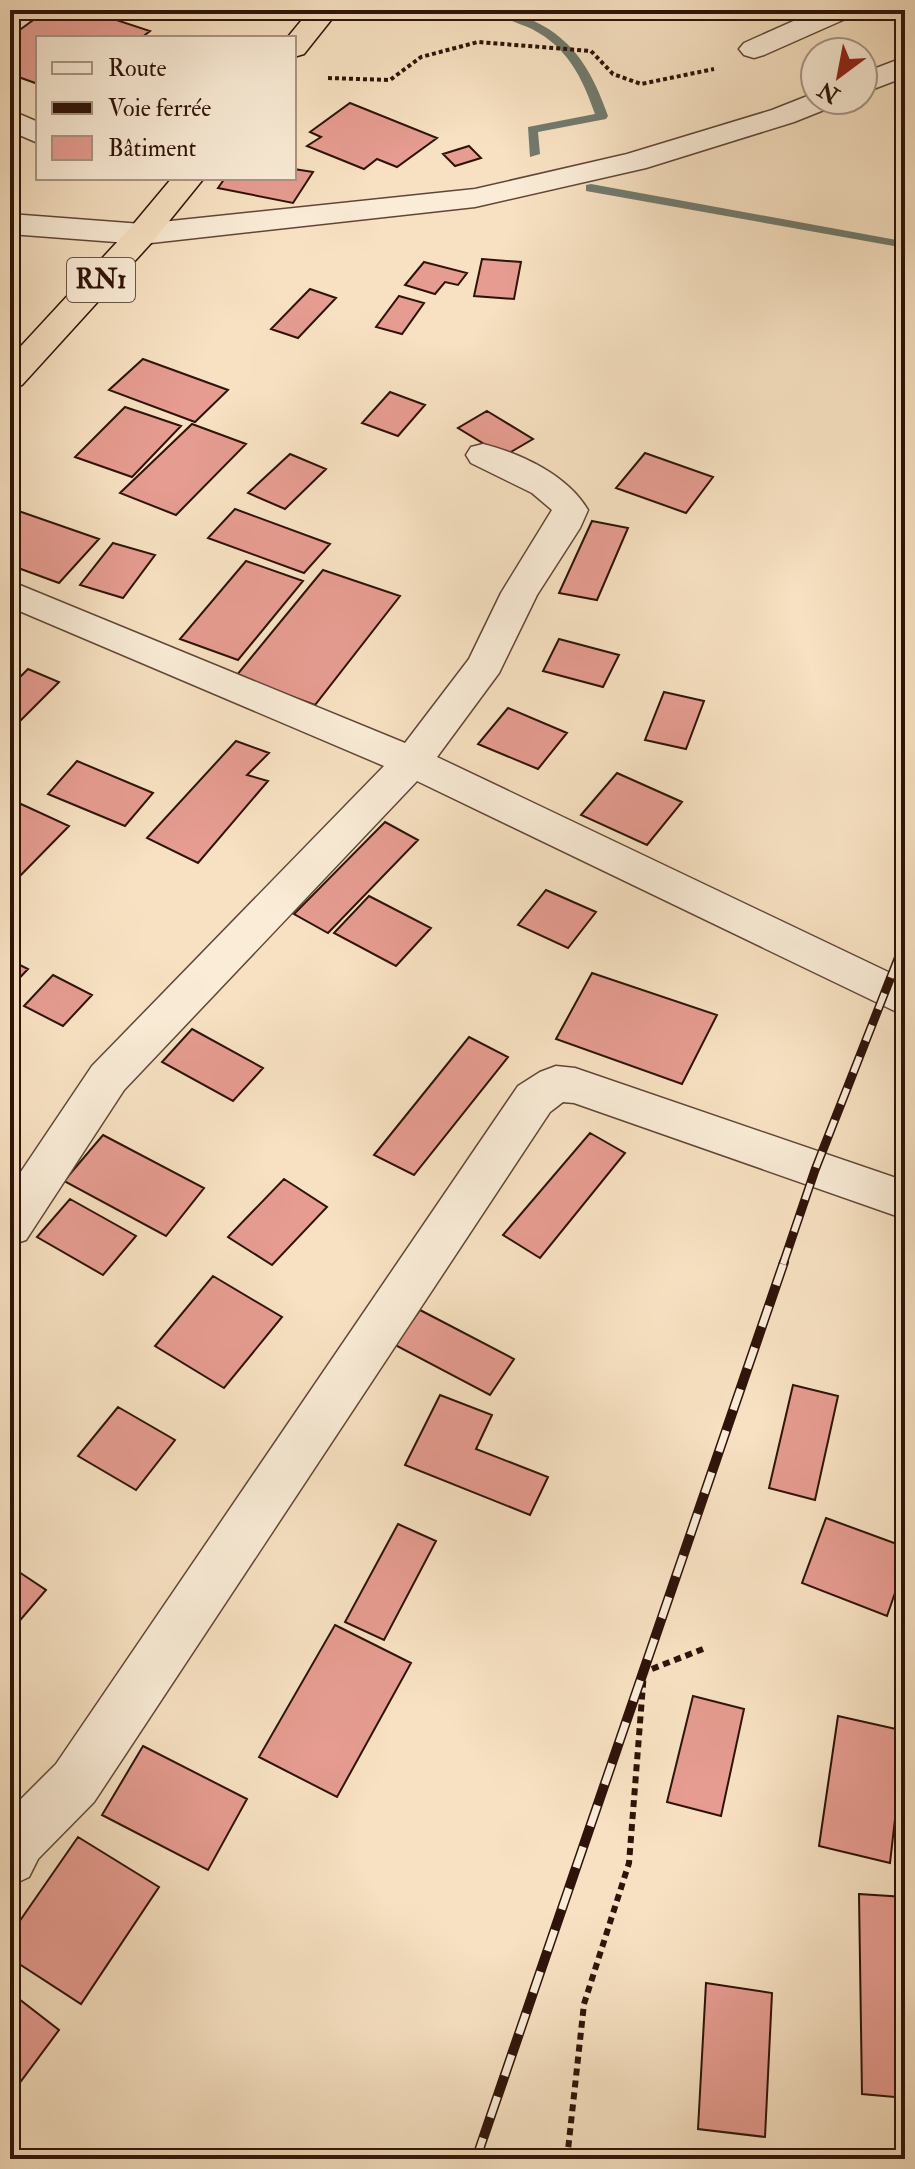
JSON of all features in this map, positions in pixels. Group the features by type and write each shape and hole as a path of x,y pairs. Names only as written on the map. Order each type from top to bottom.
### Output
{"highway":[{"path":"296,46 325,10"},
{"name":"RN1","path":"10,378 142,234 186,180"}],"street":[{"path":"754,49 842,10"},
{"path":"879,77 905,66"},
{"path":"10,224 142,234 475,198 635,161 799,110"},
{"path":"10,119 36,133"},
{"path":"10,1226 108,1078 412,762 486,664 519,593 562,528 570,510 567,500 549,487 483,455"},
{"path":"10,593 412,762 905,999"},
{"path":"13,1845 75,1783 534,1099 556,1084 575,1086 905,1200"}],"path":[{"path":"328,78 390,80 421,57 478,42 591,51 613,74 641,84 714,70 754,49"},
{"path":"567,2159 584,2004 629,1863 644,1672 703,1649"}],"building":[{"path":"47,10 86,10 150,31 144,36 36,36 36,83 10,74 10,37"},
{"path":"350,103 437,138 397,167 377,159 364,169 307,146 321,137 310,132"},
{"path":"469,146 481,158 455,166 443,154"},
{"path":"296,169 313,172 293,203 218,188 224,180 296,180"},
{"path":"482,259 521,262 514,299 474,296"},
{"path":"424,262 467,273 458,285 445,282 435,294 405,285"},
{"path":"310,289 336,298 298,338 271,329"},
{"path":"399,296 424,303 402,334 376,327"},
{"path":"143,359 228,390 195,422 109,390"},
{"path":"390,392 425,405 398,436 362,423"},
{"path":"125,407 181,426 132,477 75,457"},
{"path":"487,411 533,439 504,456 458,428"},
{"path":"192,424 246,444 176,515 120,493"},
{"path":"645,453 713,477 686,513 616,488"},
{"path":"290,454 326,469 285,509 248,493"},
{"path":"10,508 99,539 59,583 10,565"},
{"path":"235,509 330,544 304,573 208,538"},
{"path":"592,521 628,528 597,600 559,593"},
{"path":"113,543 155,555 123,598 80,585"},
{"path":"246,561 303,581 238,660 180,639"},
{"path":"323,570 400,596 315,705 236,676"},
{"path":"559,639 619,655 603,687 543,671"},
{"path":"28,669 59,682 10,731 10,687"},
{"path":"664,692 704,701 686,749 645,740"},
{"path":"508,708 567,733 538,769 478,744"},
{"path":"236,741 269,753 247,775 268,781 198,863 147,838"},
{"path":"77,761 153,793 125,826 48,794"},
{"path":"617,773 682,802 647,845 581,815"},
{"path":"21,804 69,826 18,878 10,874 10,815"},
{"path":"385,822 418,840 328,933 294,914"},
{"path":"546,890 596,912 568,948 518,925"},
{"path":"369,896 431,928 396,966 334,933"},
{"path":"10,960 28,969 10,988"},
{"path":"592,973 717,1015 682,1084 556,1039"},
{"path":"53,975 92,995 63,1026 24,1006"},
{"path":"192,1029 263,1068 233,1101 162,1062"},
{"path":"469,1037 508,1057 414,1175 374,1155"},
{"path":"590,1133 625,1153 540,1258 503,1235"},
{"path":"103,1135 204,1188 166,1236 64,1181"},
{"path":"284,1179 327,1207 272,1265 228,1237"},
{"path":"70,1199 136,1236 103,1275 37,1237"},
{"path":"213,1276 282,1317 224,1388 155,1346"},
{"path":"420,1310 514,1359 490,1395 395,1345"},
{"path":"793,1385 838,1396 815,1500 769,1488"},
{"path":"440,1395 492,1415 476,1449 548,1477 530,1515 405,1465"},
{"path":"118,1407 175,1440 136,1490 78,1456"},
{"path":"826,1518 905,1547 905,1564 887,1616 802,1583"},
{"path":"398,1524 436,1541 384,1640 345,1622"},
{"path":"10,1566 46,1590 10,1632"},
{"path":"335,1625 411,1663 337,1797 259,1757"},
{"path":"693,1696 744,1709 721,1816 667,1802"},
{"path":"838,1716 905,1731 890,1863 819,1846"},
{"path":"143,1746 247,1799 208,1870 102,1815"},
{"path":"78,1837 159,1887 81,2004 10,1958 10,1935"},
{"path":"859,1894 905,1897 905,2098 862,2094"},
{"path":"706,1983 772,1993 765,2137 698,2129"},
{"path":"10,1992 59,2030 10,2096"}],"waterway":[{"path":"498,10 539,28 566,46 585,73 602,116 532,130 534,154"},
{"path":"591,188 902,245"}],"railway":[{"path":"783,1264 815,1170 905,941"},
{"path":"476,2159 784,1262"}]}
